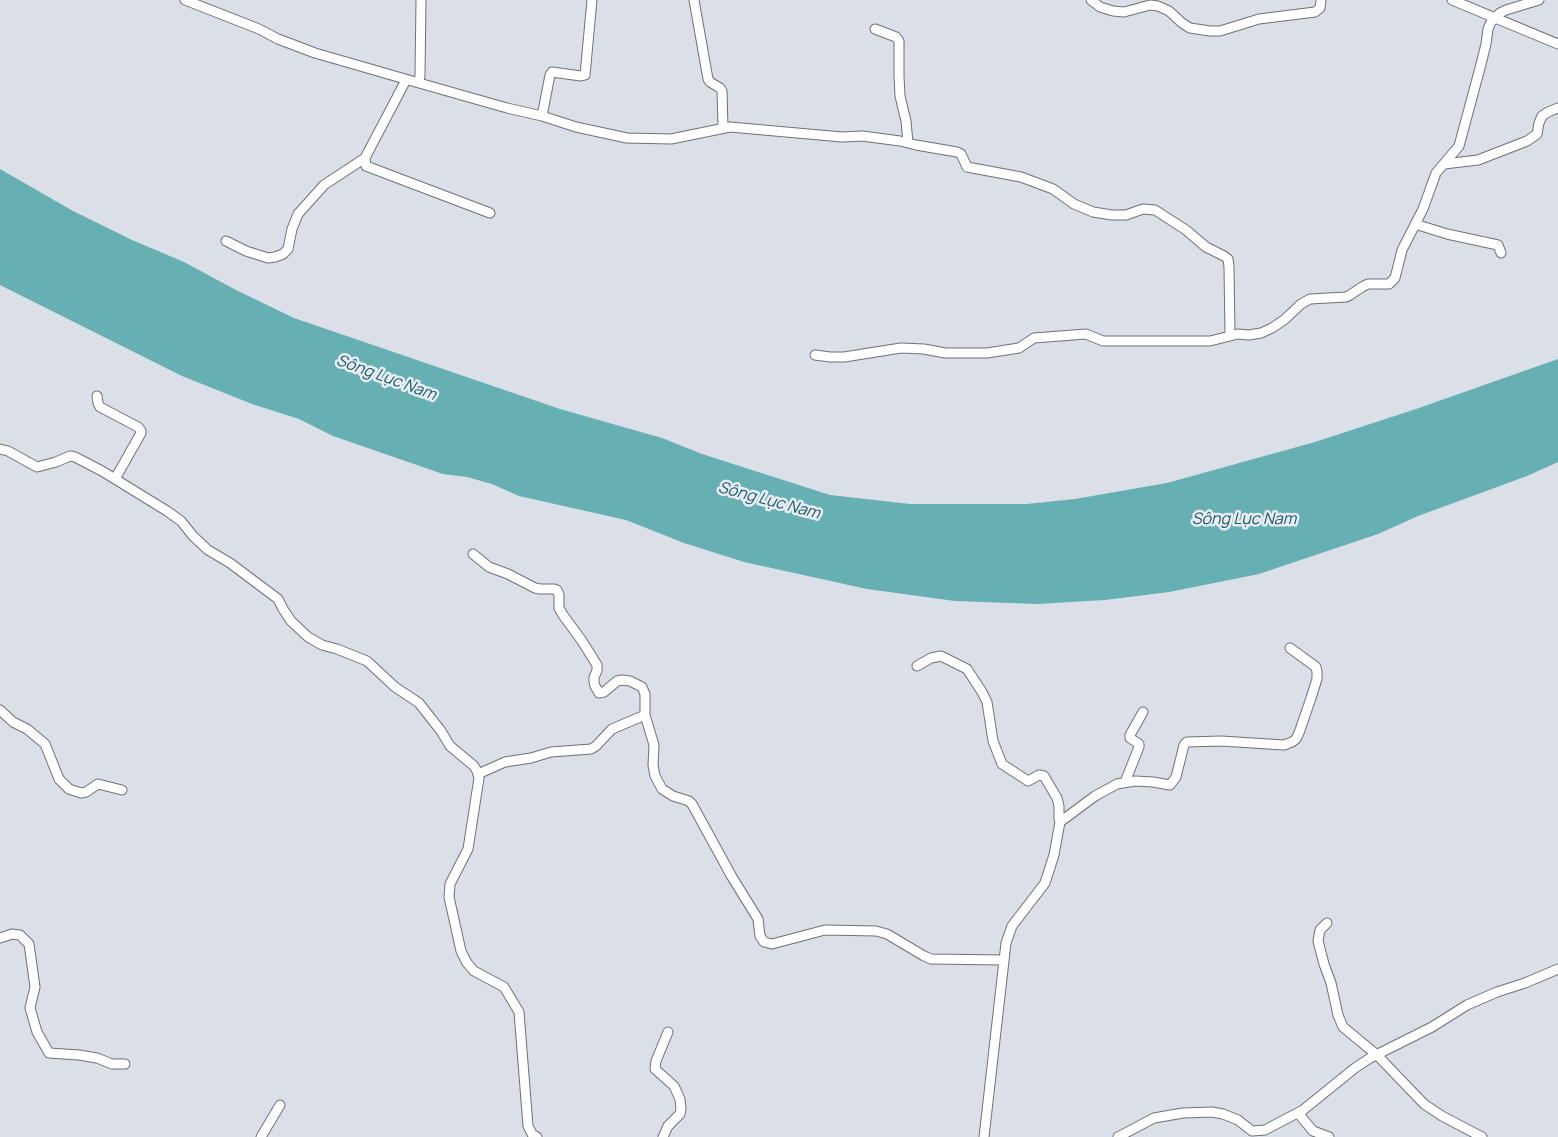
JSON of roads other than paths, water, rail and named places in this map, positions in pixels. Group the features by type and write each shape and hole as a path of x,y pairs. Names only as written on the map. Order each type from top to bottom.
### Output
{"street":[{"path":"185,0 315,53 418,84 593,131 627,138 649,139 671,139 723,128 744,127 842,137 862,136 957,152 961,154 967,167 1021,176 1053,189 1074,204 1093,212 1112,216 1126,215 1143,209 1154,210 1167,217 1206,247 1228,258 1230,336"},
{"path":"418,84 420,75 421,0"},
{"path":"542,116 552,72 585,75 592,0"},
{"path":"694,0 708,78 710,82 722,91 723,128"},
{"path":"1091,0 1100,7 1124,12 1150,5 1158,6 1169,11 1190,28 1220,31 1259,19 1315,12 1320,8 1321,0"},
{"path":"1452,0 1558,44"},
{"path":"815,355 844,357 909,348 945,353 987,353 1019,348 1034,338 1086,334 1103,341 1210,341 1238,334 1250,335 1261,333 1284,320 1310,298 1346,297 1368,284 1389,284 1395,278 1402,250 1423,209 1436,173 1459,146 1486,44 1488,29 1494,18 1506,10 1539,0"},
{"path":"875,29 899,41 900,96 908,143"},
{"path":"226,241 262,257 275,257 282,254 290,246 292,229 298,214 310,200 324,185 365,158 406,80"},
{"path":"1444,164 1478,160 1527,141 1537,134 1542,116 1558,108"},
{"path":"365,158 366,166 490,213"},
{"path":"1415,224 1447,234 1498,245 1501,253"},
{"path":"97,396 100,407 141,430 115,479"},
{"path":"0,449 8,451 38,467 67,457 76,457 182,521 192,536 208,550 265,588 278,600 291,621 308,636 322,645 367,661 395,687 415,699 425,709 450,746 474,766 479,778 468,849 450,884 449,897 461,951 467,963 474,971 504,987 518,1012 528,1126 532,1134 537,1137"},
{"path":"473,554 489,567 508,574 535,588 557,590 563,615 597,666 594,676 597,691 601,694 617,681 622,680 637,683 644,691 645,715 654,746 654,776 662,789 692,804 732,877 758,919 760,936 764,942 772,944 825,930 876,931 887,934 931,959 1004,960"},
{"path":"1060,822 1095,796 1116,784 1135,781 1170,785 1176,777 1184,745 1188,742 1221,741 1284,746 1292,742 1299,732 1308,707 1317,679 1317,672 1316,667 1290,648"},
{"path":"917,666 931,658 941,656 966,669 982,692 986,702 993,741 1002,764 1028,781 1039,775 1044,776 1057,798 1059,806 1058,819 1060,822 1048,876 1042,889 1012,926 1006,942 984,1137"},
{"path":"0,710 13,722 27,729 44,744 59,779 69,789 81,793 98,784 122,790"},
{"path":"1125,782 1139,747 1139,744 1130,738 1130,735 1143,712"},
{"path":"478,774 505,762 560,751 590,749 596,746 612,729 645,715"},
{"path":"1327,923 1320,930 1318,941 1331,983 1340,1024 1377,1055 1424,1104 1442,1116 1482,1137"},
{"path":"0,938 12,934 20,935 29,944 34,987 30,1008 38,1032 49,1053 79,1055 97,1058 112,1064 125,1064"},
{"path":"1118,1137 1154,1118 1183,1112 1212,1112 1232,1116 1253,1134 1265,1130 1298,1113 1362,1063 1432,1027 1476,1001 1558,969"},
{"path":"663,1137 668,1126 680,1114 681,1109 680,1099 674,1086 656,1069 656,1061 668,1032"},
{"path":"261,1137 280,1106"},
{"path":"1298,1113 1313,1131 1329,1137"}],"water":[{"name":"Sông Lục Nam","path":"0,169 73,211 132,240 184,262 294,318 560,409 662,438 702,454 830,495 910,504 1027,504 1075,499 1167,483 1315,442 1558,359 1558,462 1527,476 1418,516 1378,534 1259,574 1169,592 1105,600 1037,604 955,601 867,589 744,562 684,543 626,520 519,496 492,484 467,477 443,474 333,436 299,419 252,404 182,376 0,285"}]}
